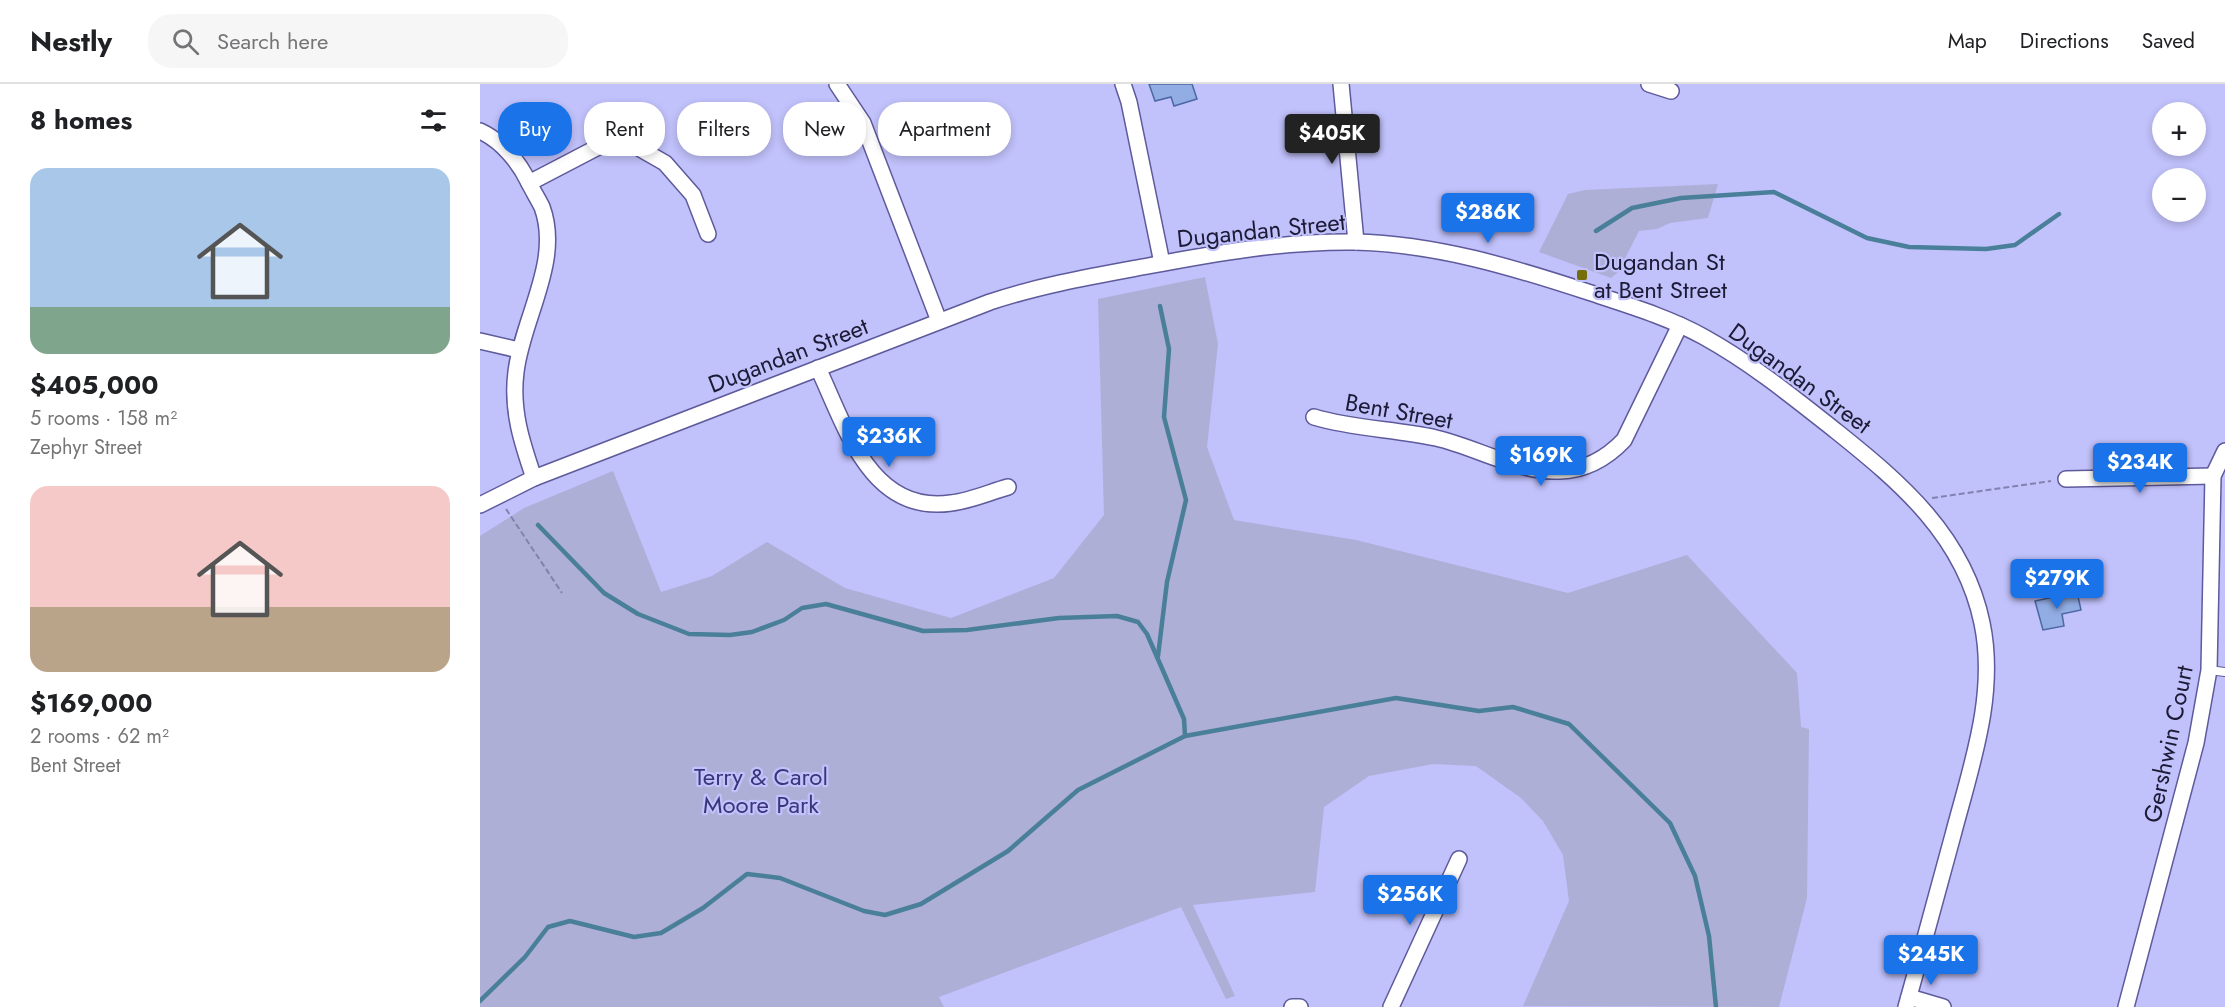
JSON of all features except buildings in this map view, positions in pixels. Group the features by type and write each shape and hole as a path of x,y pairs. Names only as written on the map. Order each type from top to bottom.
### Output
{"street":[{"path":"837,84 863,123 939,321"},
{"path":"1123,84 1129,102 1162,263"},
{"path":"1649,84 1671,91"},
{"path":"1345,85 1356,242"},
{"path":"480,131 489,135 520,164 542,209 547,244 541,276 519,350 515,373 515,412 534,478"},
{"path":"530,183 600,146 630,143 664,163 693,195 708,234"},
{"name":"Dugandan Street","path":"480,504 534,478 939,321 1020,292 1162,263 1276,246 1356,242 1427,249 1492,262 1680,325 1761,372 1881,467 1917,500 1940,530 1976,602 1986,643 1987,668 1980,736 1908,1002"},
{"name":"Bent Street","path":"1314,417 1345,426 1436,438 1540,471 1580,468 1612,452 1624,440 1680,325"},
{"path":"480,341 519,350"},
{"path":"818,368 862,462 884,486 918,501 950,503 1008,486"},
{"name":"Gershwin Court","path":"2126,1007 2196,743 2209,670 2213,476 2225,451"},
{"path":"2066,479 2213,476"},
{"path":"1391,1007 1459,859"},
{"path":"1908,1002 1944,1007"},
{"path":"1292,1007 1300,1007"}],"lane":[{"path":"2209,670 2225,672"}],"path":[{"path":"1917,500 2066,479"},
{"path":"506,509 562,593"}],"green space":[{"path":"1718,184 1708,218 1670,223 1657,229 1639,231 1618,272 1611,278 1539,252 1568,194 1585,190"},
{"name":"Terry & Carol Moore Park","path":"1205,277 1218,344 1207,447 1234,520 1356,540 1568,593 1687,555 1797,673 1801,727 1809,729 1807,898 1779,1007 1523,1006 1569,901 1563,855 1543,821 1521,798 1476,766 1433,764 1369,776 1324,807 1315,892 1193,905 1235,996 1226,999 1181,907 939,997 944,1007 480,1007 480,536 524,508 613,471 661,592 712,576 767,542 845,588 951,618 1054,578 1104,515 1098,299"}],"waterway":[{"path":"1596,231 1632,208 1681,198 1774,192 1867,238 1909,247 1986,249 2015,245 2059,214"},
{"path":"1158,656 1167,582 1186,500 1164,417 1169,349 1160,306"},
{"path":"538,525 604,593 638,614 689,634 730,635 752,632 784,620 802,608 826,604 923,631 967,630 1059,618 1117,616 1138,622 1147,634 1184,719 1185,736"},
{"path":"480,1001 525,957 548,927 570,921 634,937 661,933 703,908 747,874 780,878 864,911 885,915 921,904 1008,851 1078,790 1185,736 1396,698 1479,711 1513,707 1569,724 1670,823 1695,876 1709,936 1716,1007"}],"place":[{"name":"Dugandan St at Bent Street","path":"1582,275"}]}
